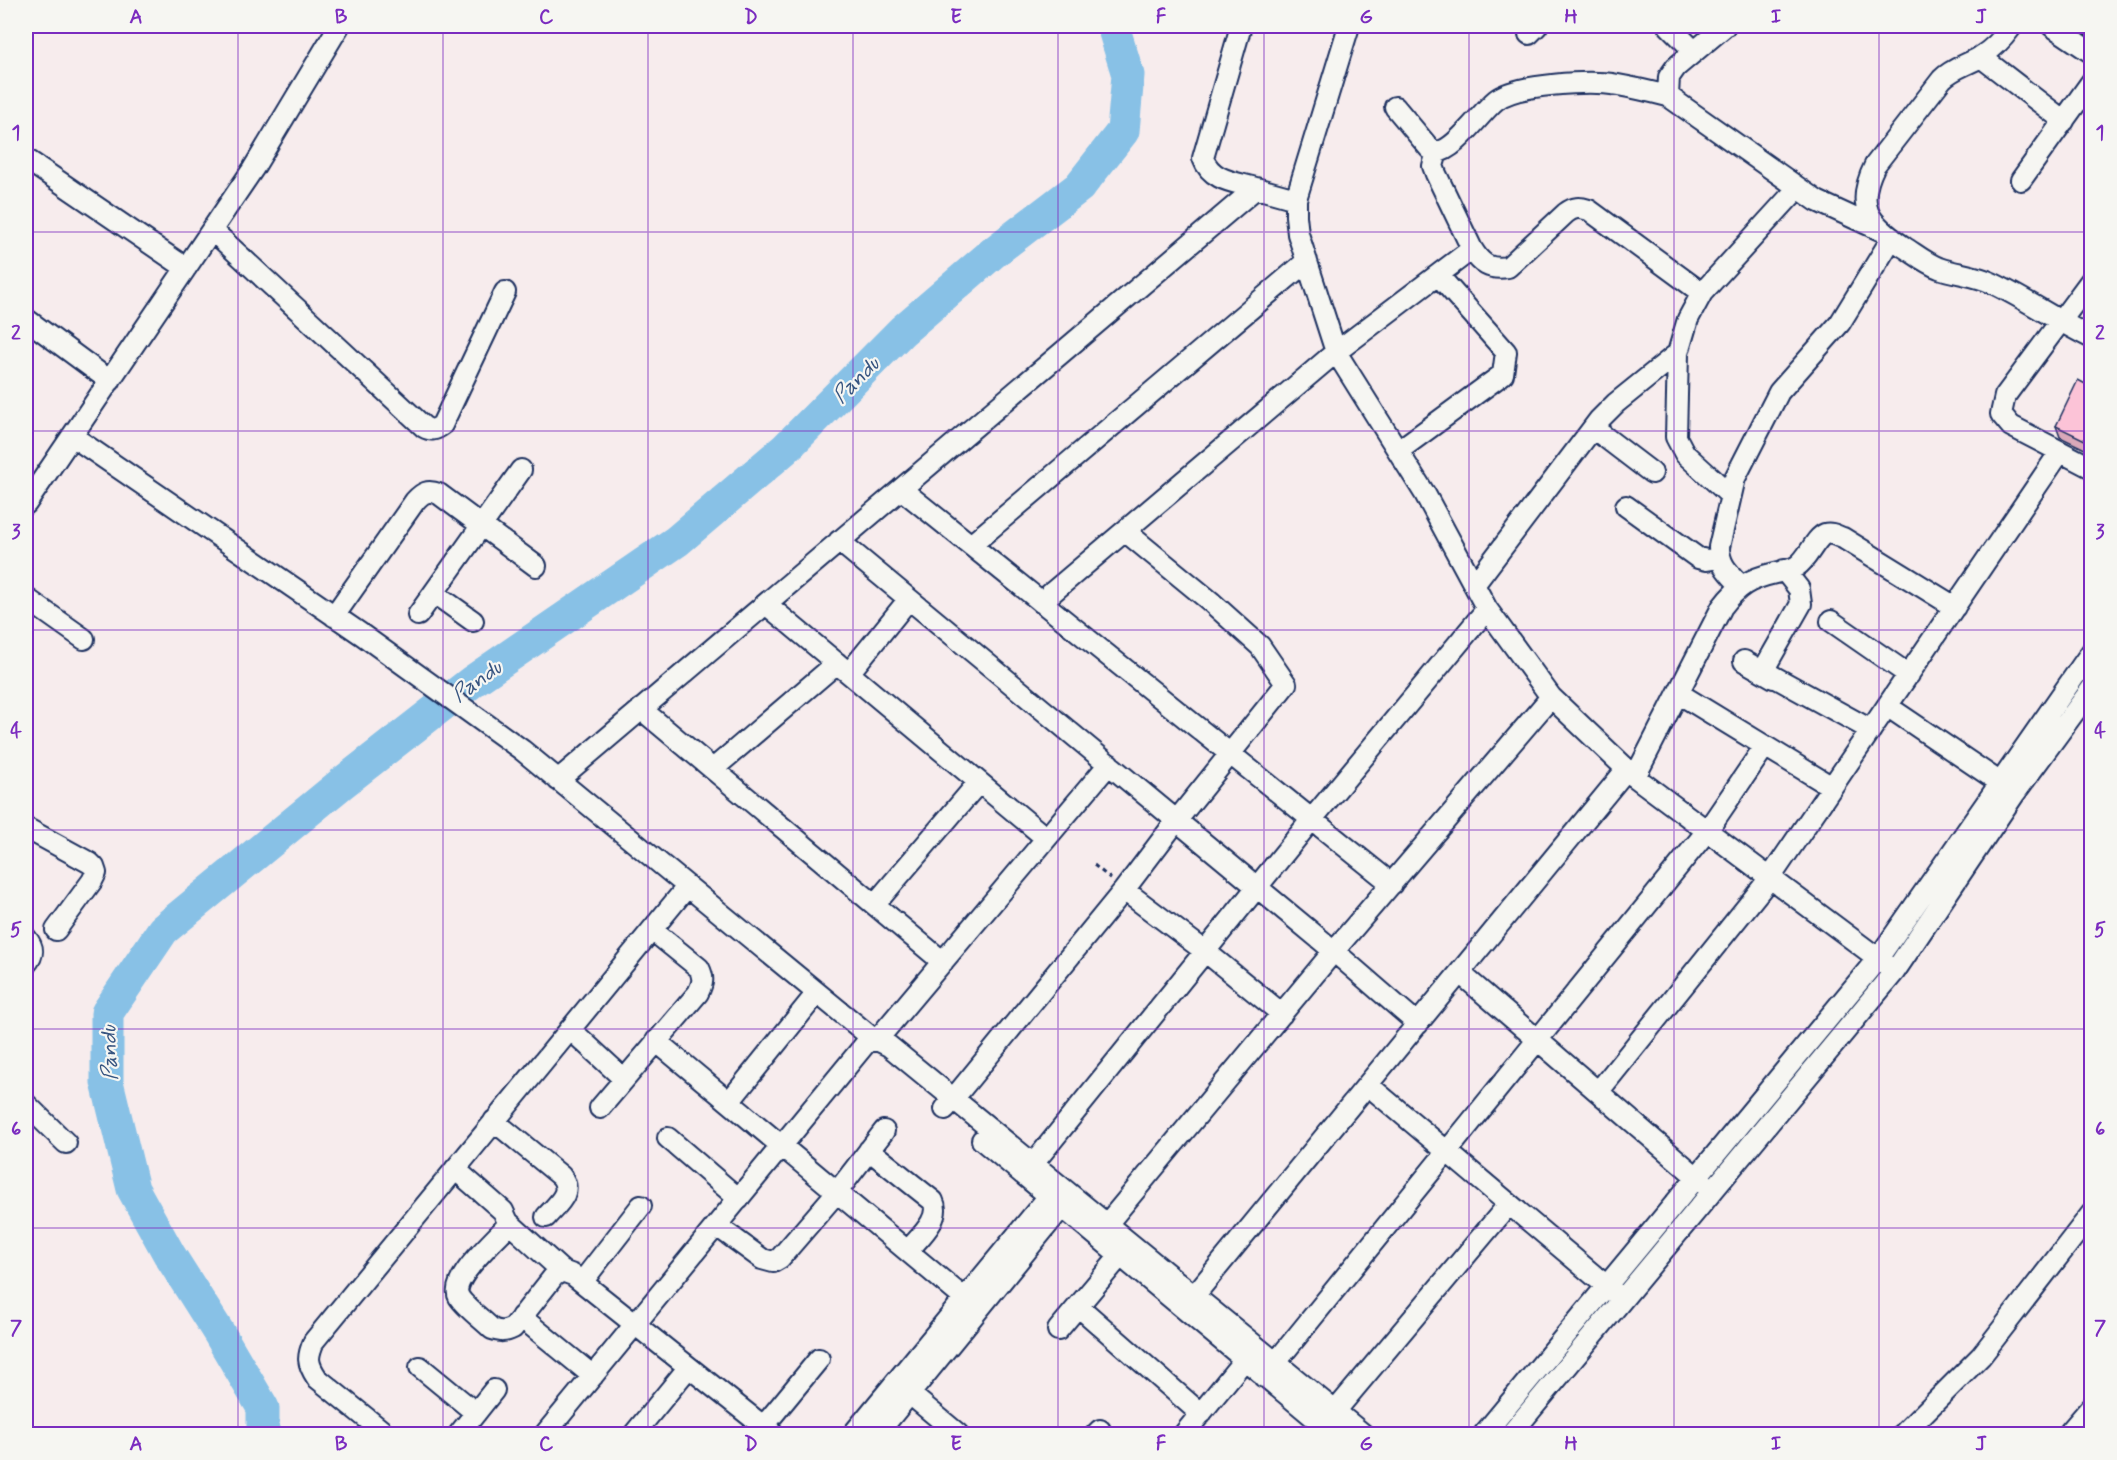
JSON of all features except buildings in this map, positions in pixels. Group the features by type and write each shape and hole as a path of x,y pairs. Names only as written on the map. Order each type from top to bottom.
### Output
{"street":[{"path":"26,504 253,169 339,26"},
{"path":"1241,26 1203,158 1207,169 1215,176 1296,199"},
{"path":"1349,26 1296,199 1298,234 1336,352 1425,494 1487,609 1551,697 1631,774 1895,971"},
{"path":"1669,26 1694,51"},
{"path":"1668,96 1669,76 1676,66 1725,26"},
{"path":"2012,26 1981,57 1949,72 1942,79 1875,165 1868,179 1866,206 1872,221 1886,234 1928,263 1991,282 2060,323 2091,338"},
{"path":"2052,26 2091,53"},
{"path":"1981,57 2064,121"},
{"path":"2021,180 2091,81"},
{"path":"1395,107 1431,149 1437,152 1449,148 1495,101 1520,89 1591,82 1617,84 1668,96 1797,189 1833,210 1886,234"},
{"path":"1437,152 1433,166 1436,174 1472,249 1479,260 1487,266 1496,269 1508,267 1566,213 1573,208 1581,207 1589,210 1702,293"},
{"path":"26,159 186,268"},
{"path":"558,780 1256,188"},
{"path":"1731,496 1685,454 1676,437 1678,353 1688,319 1702,293 1797,189"},
{"path":"212,230 424,427 430,430 436,430 442,425 505,292"},
{"path":"1742,586 1724,568 1719,558 1719,547 1735,478 1779,392 1840,323 1886,234"},
{"path":"1041,602 1336,352 1472,249"},
{"path":"971,545 1307,261"},
{"path":"1398,451 1503,374 1506,352 1438,274"},
{"path":"2091,279 2006,396 2001,414 2011,426 2091,468"},
{"path":"26,319 110,381"},
{"path":"1474,585 1593,428 1616,403 1678,353"},
{"path":"1593,428 1652,473"},
{"path":"72,436 362,634 522,750 873,1039 880,1053 1033,1164 1058,1199"},
{"path":"1598,1092 1770,878 2060,452"},
{"path":"418,615 521,470"},
{"path":"901,489 1230,753 1308,826 1392,884"},
{"path":"334,616 422,494 431,491 439,494 536,566"},
{"path":"1626,506 1698,558 1707,560 1719,558"},
{"path":"949,1104 1124,890 1182,825 1230,753 1286,684 1260,646 1210,601 1126,532"},
{"path":"1189,1302 1460,973 1631,774 1678,693 1722,607 1732,593 1759,576 1794,568 1802,563 1820,537 1833,534 1954,607"},
{"path":"839,542 1109,764 1418,1024"},
{"path":"1774,678 1769,674 1767,662 1801,604 1799,589 1784,570"},
{"path":"434,593 473,621"},
{"path":"26,598 84,639"},
{"path":"713,769 843,668 909,599"},
{"path":"766,604 1046,838"},
{"path":"1033,1164 1487,609"},
{"path":"1831,621 1909,675"},
{"path":"1511,1434 1895,971 2091,651"},
{"path":"1744,661 1871,730"},
{"path":"1484,1434 1879,957 2008,788 2091,688"},
{"path":"1678,693 1832,787"},
{"path":"1102,1230 1282,1014 1327,946 1392,884 1551,697"},
{"path":"1887,706 2008,788"},
{"path":"641,709 943,962"},
{"path":"1269,1370 1707,831 1765,746"},
{"path":"545,1434 782,1147 873,1039 943,962 1109,764"},
{"path":"875,904 979,782"},
{"path":"26,828 90,863 96,873 56,930"},
{"path":"386,1434 317,1378 310,1367 308,1354 314,1341 687,886"},
{"path":"1124,890 1210,947 1282,1014"},
{"path":"600,1108 698,993 702,985 703,976 699,968 652,930"},
{"path":"26,938 32,948 32,955 26,964"},
{"path":"1460,973 1713,1191"},
{"path":"729,1102 817,993"},
{"path":"570,1029 624,1079"},
{"path":"656,1041 971,1305"},
{"path":"1783,1072 1799,1087"},
{"path":"1368,1085 1623,1299"},
{"path":"26,1104 66,1143"},
{"path":"949,1104 1058,1199 1102,1230 1331,1424 1363,1434"},
{"path":"494,1121 566,1182 567,1190 564,1197 546,1217"},
{"path":"717,1226 762,1259 773,1262 780,1258 837,1192 884,1131"},
{"path":"668,1138 740,1199"},
{"path":"869,1150 933,1202 936,1207 936,1214 932,1222 908,1251"},
{"path":"455,1169 503,1211 508,1222 562,1271 573,1275 768,1431 819,1359"},
{"path":"853,1434 971,1305 1058,1199"},
{"path":"1331,1424 1509,1204"},
{"path":"582,1282 641,1206"},
{"path":"1903,1434 1981,1356 2091,1213"},
{"path":"508,1222 461,1277 456,1290 459,1298 492,1329 506,1331 513,1328 554,1276 562,1271"},
{"path":"1102,1230 1121,1256 1189,1302 1245,1359 1269,1370"},
{"path":"1058,1330 1121,1256"},
{"path":"877,1434 910,1394 971,1305"},
{"path":"1078,1306 1201,1414"},
{"path":"521,1317 593,1376"},
{"path":"1184,1434 1245,1359"},
{"path":"420,1367 476,1413"},
{"path":"634,1434 688,1368"},
{"path":"1526,1384 1541,1398"},
{"path":"459,1434 495,1390"},
{"path":"910,1394 958,1434"},
{"path":"2068,1434 2088,1417"}],"waterway":[{"name":"Pandu","path":"263,1434 263,1408 169,1254 133,1189 107,1082 107,1013 163,930 341,784 473,681 677,541 785,449 902,331 994,252 1079,187 1123,131 1128,75 1113,26"}]}
